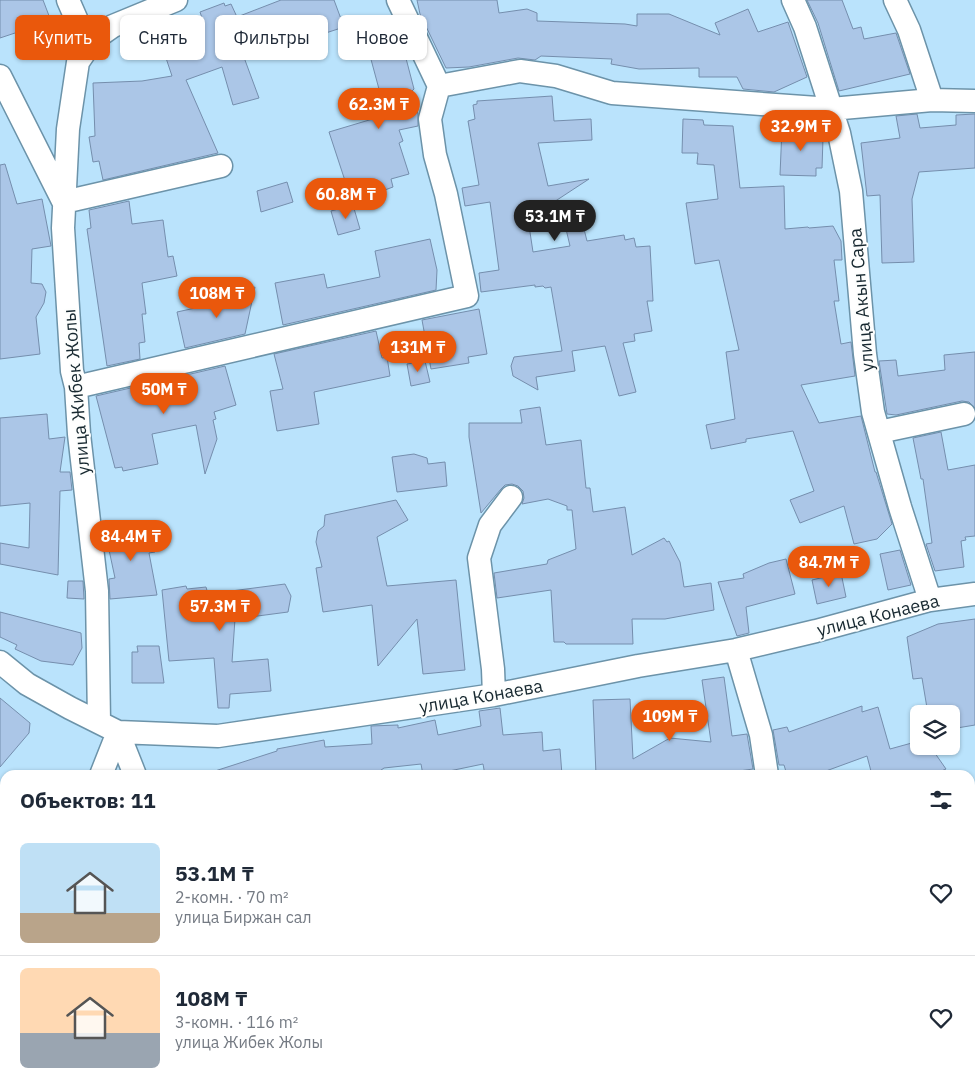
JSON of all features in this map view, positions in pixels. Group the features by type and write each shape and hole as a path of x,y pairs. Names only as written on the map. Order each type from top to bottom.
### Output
{"street":[{"path":"68,0 75,15"},
{"path":"110,28 176,0"},
{"path":"76,387 467,296 446,194 435,155 430,119 439,86 398,0"},
{"name":"улица Акын Сара","path":"793,0 805,27 839,133 851,191 865,354 873,412 900,507 930,600"},
{"path":"896,0 909,30 932,100"},
{"path":"79,60 73,86 68,129 64,202 221,166"},
{"path":"439,86 520,71 556,76 612,93 831,109 932,100 975,101"},
{"name":"улица Жибек Жолы","path":"0,76 64,202 63,228 72,371 76,387 108,727 132,770"},
{"path":"879,432 964,414"},
{"path":"494,695 493,669 479,558 490,525 511,497"},
{"name":"улица Конаева","path":"0,662 27,684 108,727 218,736 494,695 638,666 736,650 816,631 930,600 975,594"},
{"path":"736,650 761,735 766,770"},
{"path":"102,770 108,727"}],"building":[{"path":"0,0 43,0 49,15 15,15 15,33 0,38"},
{"path":"281,0 334,0 340,15 338,15 338,29 328,32 328,15 242,15"},
{"path":"417,0 497,0 499,13 527,9 537,13 537,21 637,26 637,14 669,14 720,35 715,23 748,9 758,32 788,22 807,77 774,92 743,89 737,77 699,77 699,68 639,69 611,64 612,59 541,56 535,60 518,58 469,67 446,68 427,29 427,15 420,14"},
{"path":"807,0 842,0 853,29 861,27 864,39 896,33 910,74 839,91 818,23"},
{"path":"224,3 225,6 231,4 236,15 215,15 215,60 245,60 259,98 233,105 222,67 186,80 218,153 103,180 99,161 93,162 89,137 95,136 93,83 142,81 172,76 167,60 205,60 205,15 201,15 200,12"},
{"path":"371,60 406,60 418,114 418,126 399,130 403,141 399,143 409,174 391,179 393,187 352,202 329,132 386,115"},
{"path":"552,96 554,121 591,119 592,140 538,143 548,186 589,179 528,219 533,252 570,246 566,229 583,225 587,241 624,235 625,240 634,238 636,247 650,246 653,301 647,301 652,331 634,334 635,341 623,343 636,392 619,396 605,346 572,351 575,371 536,377 538,390 513,376 511,366 514,357 562,351 551,287 535,287 535,285 481,292 479,273 499,270 490,202 465,206 462,188 479,185 468,121 475,119 473,105 477,104 477,101"},
{"path":"917,114 920,128 956,125 956,115 975,114 975,168 919,172 912,199 914,262 882,263 880,195 867,196 861,143 900,138 896,116"},
{"path":"683,119 703,120 704,125 733,126 740,188 784,186 785,229 833,226 841,241 842,260 834,260 839,301 834,301 841,344 851,342 855,376 801,385 819,423 861,416 875,472 892,524 877,539 854,544 844,506 800,523 790,500 814,491 793,431 746,439 746,442 711,449 706,425 735,419 726,352 739,350 719,260 695,264 686,203 718,199 714,165 697,164 698,153 682,153"},
{"path":"782,128 817,129 817,138 823,138 822,168 816,168 816,176 780,175"},
{"path":"5,164 17,204 42,199 51,246 32,249 31,283 42,284 46,292 44,303 36,317 40,354 0,359 0,165"},
{"path":"287,182 293,202 261,212 257,191"},
{"path":"129,201 132,224 163,220 168,257 173,256 177,276 142,283 146,314 142,314 145,342 139,343 140,359 107,366 87,229 91,228 89,210"},
{"path":"353,205 360,229 338,235 331,211"},
{"path":"430,239 437,270 436,290 283,325 275,283 324,274 327,288 380,277 375,251"},
{"path":"255,287 245,334 185,348 177,312 209,305 214,299"},
{"path":"479,309 487,354 468,357 469,363 431,369 422,320"},
{"path":"376,331 382,358 387,357 390,376 314,392 319,424 277,431 270,391 283,389 274,354"},
{"path":"975,352 975,408 969,402 962,401 896,415 887,414 879,361 896,360 898,376 945,370 944,355"},
{"path":"425,361 430,382 411,386 407,364"},
{"path":"225,366 236,405 214,412 216,419 213,420 217,439 205,474 196,425 152,434 158,464 123,471 122,467 115,468 96,396"},
{"path":"540,407 546,445 581,440 586,488 590,488 593,512 625,507 632,555 664,538 667,542 669,541 680,562 684,587 711,583 714,610 665,619 632,619 633,644 566,644 564,642 554,642 551,590 497,598 494,573 547,564 548,560 576,549 572,510 567,510 567,506 548,499 522,504 524,498 523,491 518,486 512,484 505,485 481,513 469,437 469,423 522,423 520,410"},
{"path":"47,414 49,439 65,437 60,472 70,472 72,490 60,491 58,575 0,564 0,543 29,548 30,503 0,506 0,418"},
{"path":"941,432 948,470 975,465 975,536 965,537 966,540 961,541 964,567 935,571 926,544 932,543 923,479 921,479 913,438"},
{"path":"414,454 427,458 428,464 445,462 447,486 397,492 392,457"},
{"path":"396,500 408,520 377,537 387,586 456,580 465,670 423,674 417,619 378,666 372,605 323,612 316,568 322,567 316,542 318,531 324,526 325,515"},
{"path":"149,522 155,552 149,553 157,595 110,599 109,579 115,578 105,531"},
{"path":"900,550 911,585 888,590 880,554"},
{"path":"786,559 795,594 746,607 749,633 737,636 718,582 744,578 743,574 769,563"},
{"path":"841,573 846,597 817,604 812,580"},
{"path":"68,581 83,581 84,599 67,598"},
{"path":"285,584 291,596 288,612 235,619 232,662 268,659 271,691 230,694 229,708 218,708 214,658 169,661 162,590 186,586 187,589 206,587 208,594"},
{"path":"0,612 81,633 82,648 73,665 41,661 15,649 17,645 0,637"},
{"path":"975,619 975,725 960,728 960,705 926,705 922,678 913,679 907,637 938,624"},
{"path":"137,646 159,646 164,683 132,683 132,652 138,652"},
{"path":"724,677 732,736 747,734 753,769 596,770 593,700 630,699 633,759 670,738 711,742 702,680"},
{"path":"0,698 30,723 29,733 0,767"},
{"path":"862,706 862,712 878,707 890,749 910,743 910,755 936,755 946,769 871,770 867,756 829,770 786,770 784,765 779,765 773,730 787,727 789,732"},
{"path":"500,708 503,735 542,732 543,751 560,749 562,770 484,770 483,764 454,770 422,770 421,764 384,768 381,770 218,770 277,751 277,749 324,740 325,747 372,744 371,726 398,725 398,728 435,720 438,735 481,726 479,711"}]}
